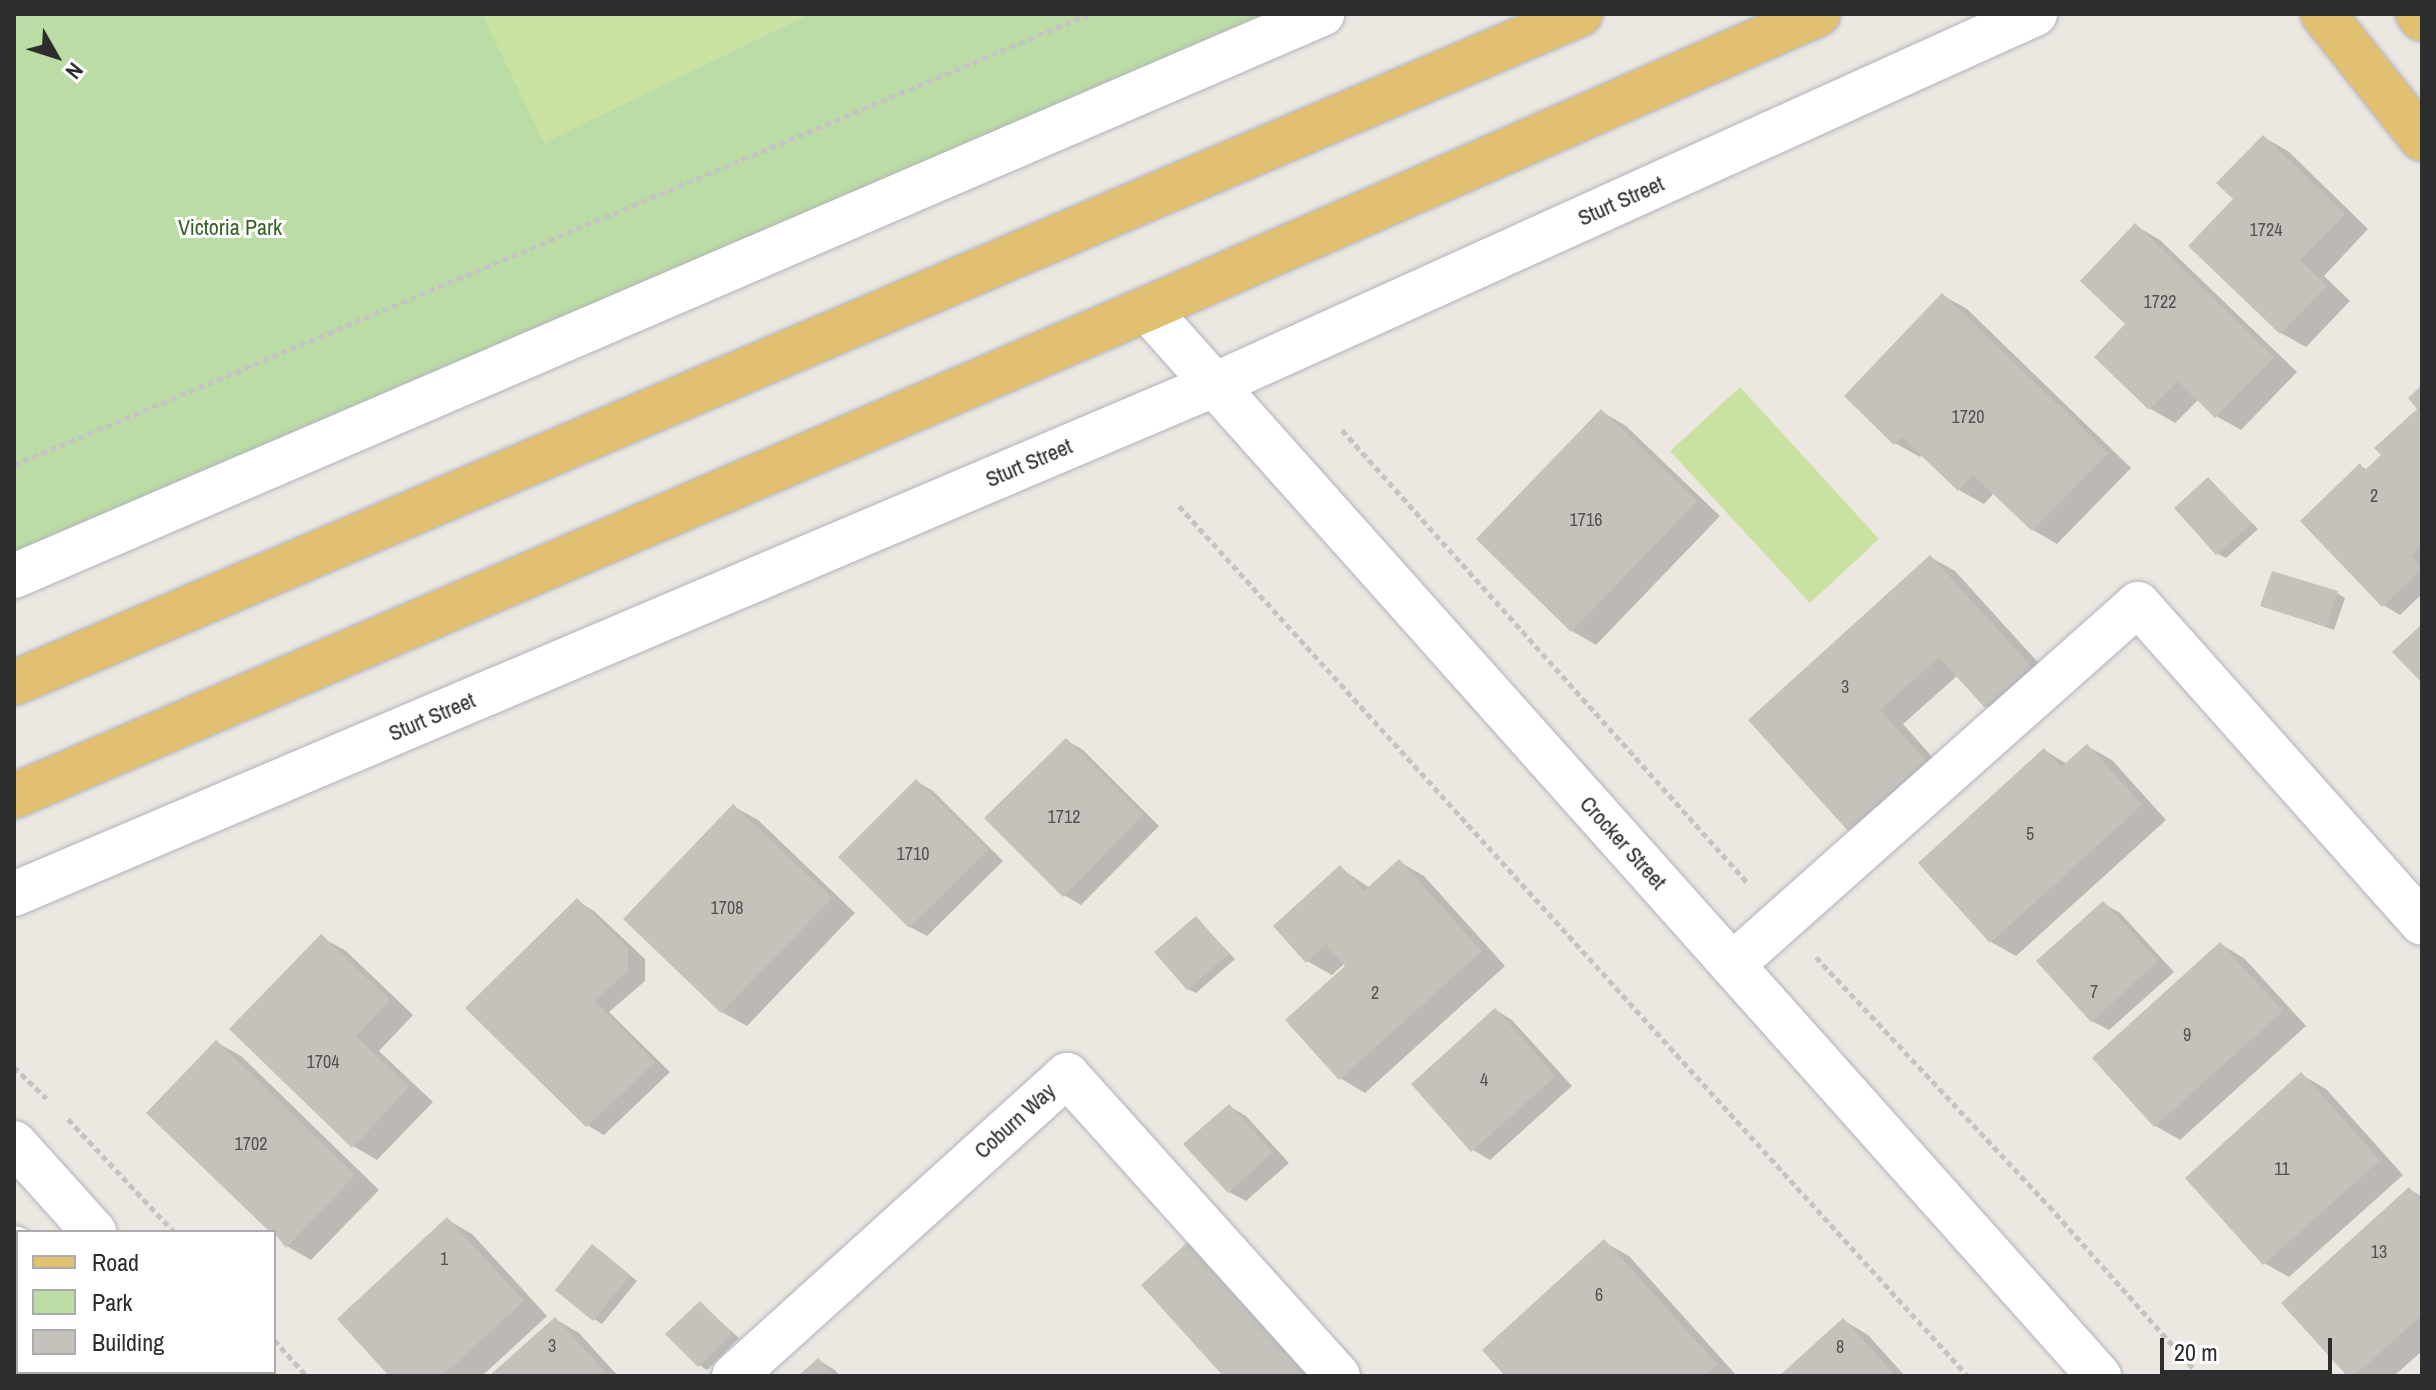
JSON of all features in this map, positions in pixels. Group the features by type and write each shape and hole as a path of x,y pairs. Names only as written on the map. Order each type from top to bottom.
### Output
{"main road":[{"path":"14,683 1580,14"},
{"path":"14,796 1147,309 1818,14"},
{"path":"2323,14 2422,139"},
{"path":"2418,14 2422,19"}],"street":[{"path":"14,576 1322,14"},
{"name":"Sturt Street","path":"14,894 1214,385 2035,14"},
{"name":"Crocker Street","path":"1147,309 2099,1376"},
{"path":"1732,965 2138,604 2422,923"},
{"name":"Coburn Way","path":"734,1376 1067,1075 1338,1376"},
{"path":"14,1143 92,1230"}],"path":[{"path":"14,465 1089,14"},
{"path":"1179,506 1968,1376"},
{"path":"14,1067 90,1140 172,1230"},
{"path":"276,1342 307,1376"}],"green space":[{"name":"Victoria Park","path":"14,14 1264,14 14,558"},
{"path":"482,14 810,14 544,143"},
{"path":"1740,387 1879,539 1810,603 1670,451"}],"building":[{"path":"2263,135 2345,214 2300,260 2327,286 2280,334 2188,246 2233,199 2216,183"},
{"path":"2135,223 2274,357 2215,418 2178,381 2149,410 2094,357 2125,324 2080,281"},
{"path":"1942,293 2108,453 2032,531 1973,475 1958,491 1902,437 1894,445 1844,396"},
{"path":"2422,385 2422,545 2411,556 2422,569 2382,607 2300,521 2360,463 2364,471 2381,455 2374,448 2417,409 2408,398"},
{"path":"1601,409 1697,501 1571,632 1476,539"},
{"path":"2208,477 2252,524 2216,555 2174,508"},
{"path":"1930,555 2031,666 1985,708 1939,657 1880,710 1926,761 1848,831 1748,720"},
{"path":"2272,571 2338,591 2326,627 2260,606"},
{"path":"2422,624 2422,683 2392,652"},
{"path":"1066,738 1143,815 1063,897 984,818"},
{"path":"2087,744 2142,805 1990,943 1918,863 2044,748 2061,767"},
{"path":"916,779 988,850 909,928 838,857"},
{"path":"733,804 832,898 721,1013 623,919"},
{"path":"1399,859 1482,951 1339,1080 1285,1020 1345,966 1326,944 1306,963 1273,926 1340,865 1364,891"},
{"path":"577,898 628,948 628,971 594,1001 655,1062 586,1127 465,1008"},
{"path":"2103,901 2158,961 2091,1022 2036,961"},
{"path":"1196,916 1229,954 1187,990 1154,952"},
{"path":"321,934 390,1000 356,1036 409,1087 352,1148 229,1029"},
{"path":"2220,942 2283,1011 2154,1127 2092,1058"},
{"path":"1495,1008 1556,1076 1471,1152 1411,1084"},
{"path":"216,1040 355,1175 286,1248 276,1230 268,1230 146,1113"},
{"path":"2301,1072 2380,1160 2263,1265 2185,1178"},
{"path":"1229,1104 1273,1152 1228,1193 1183,1144"},
{"path":"2409,1187 2422,1202 2422,1315 2354,1376 2347,1376 2281,1303"},
{"path":"447,1217 524,1301 442,1376 389,1376 337,1319"},
{"path":"1604,1239 1718,1365 1705,1376 1505,1376 1482,1350"},
{"path":"1190,1240 1312,1376 1223,1376 1141,1285"},
{"path":"592,1244 630,1275 593,1321 555,1290"},
{"path":"700,1301 732,1333 698,1367 665,1334"},
{"path":"555,1317 609,1376 489,1376"},
{"path":"1843,1318 1896,1376 1779,1376"},
{"path":"818,1358 834,1376 798,1376"}]}
